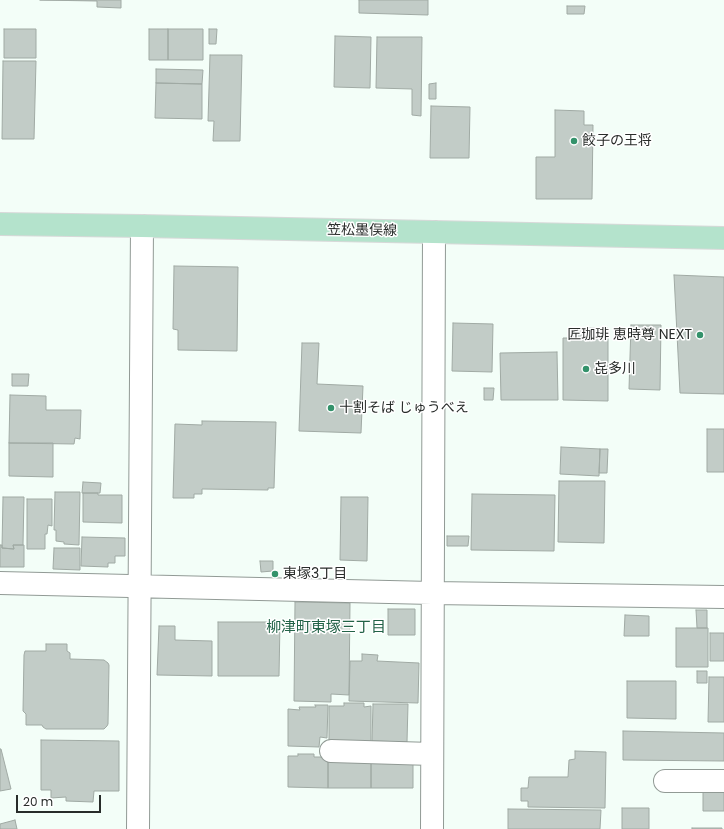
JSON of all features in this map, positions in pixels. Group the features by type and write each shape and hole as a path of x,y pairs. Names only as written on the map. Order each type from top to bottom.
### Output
{"main road":[{"name":"笠松墨俣線","path":"0,224 724,238"}],"street":[{"path":"138,829 142,226"},
{"path":"432,829 434,232"},
{"path":"0,583 432,593 724,597"},
{"path":"331,751 432,754"},
{"path":"665,781 724,781"}],"building":[{"path":"40,0 121,0 121,8 97,7 97,1"},
{"path":"359,0 428,0 428,15 359,13"},
{"path":"567,6 585,6 584,14 567,14"},
{"path":"4,29 36,29 36,58 4,58"},
{"path":"149,29 168,29 168,60 149,60"},
{"path":"168,29 203,29 203,60 168,60"},
{"path":"209,29 217,29 216,44 209,44"},
{"path":"335,36 371,37 370,88 334,87"},
{"path":"377,37 422,37 421,116 412,115 412,89 376,88"},
{"path":"210,55 242,55 240,141 213,141 214,121 208,121"},
{"path":"3,61 36,61 34,139 2,139"},
{"path":"156,69 203,70 202,84 156,83"},
{"path":"156,83 202,84 202,119 155,118"},
{"path":"436,83 436,99 429,99 429,84"},
{"path":"431,106 470,107 469,158 430,158"},
{"name":"餃子の王将","path":"555,110 584,111 584,125 593,125 592,199 536,199 536,157 555,157"},
{"path":"174,266 238,267 237,351 178,350 178,330 173,329"},
{"name":"匠珈琲 恵時尊 NEXT","path":"674,275 724,277 724,394 680,393"},
{"path":"453,323 493,324 492,372 452,371"},
{"path":"631,325 661,325 660,390 629,389"},
{"name":"㐂多川","path":"573,328 608,328 608,401 563,400 563,338 573,338"},
{"name":"十割そば じゅうべえ","path":"302,343 319,343 317,384 363,386 361,433 299,431"},
{"path":"557,352 558,400 501,400 500,353"},
{"path":"12,374 29,374 28,386 12,386"},
{"path":"484,388 494,388 493,400 484,400"},
{"path":"10,395 46,396 46,410 81,410 80,439 75,438 74,444 9,443"},
{"path":"202,421 276,422 274,488 268,488 268,490 202,489 202,494 194,494 194,498 173,498 175,424 202,425"},
{"path":"707,429 724,429 724,472 707,472"},
{"path":"9,443 53,443 53,477 9,476"},
{"path":"561,447 600,449 599,476 560,474"},
{"path":"600,449 608,449 607,473 599,473"},
{"path":"559,481 605,481 604,543 558,542"},
{"path":"83,482 101,483 100,493 82,493"},
{"path":"55,492 80,492 79,545 64,544 64,542 56,541 56,530 54,530"},
{"path":"83,493 98,493 98,495 122,495 122,523 83,522"},
{"path":"472,494 555,495 554,551 471,550"},
{"path":"3,497 24,497 23,545 13,545 14,549 2,548"},
{"path":"341,497 368,497 367,561 340,560"},
{"path":"27,499 52,499 52,526 48,525 47,534 45,534 45,549 27,549"},
{"path":"447,536 469,536 468,546 447,546"},
{"path":"82,537 125,538 125,556 115,556 115,563 108,563 108,567 81,566"},
{"path":"0,545 2,545 2,548 14,549 13,545 24,545 24,567 0,567"},
{"path":"54,548 80,548 80,570 53,569"},
{"path":"260,561 273,561 273,571 261,572"},
{"path":"295,602 350,603 349,695 331,694 331,702 294,701"},
{"path":"388,609 415,609 415,635 388,635"},
{"path":"696,610 707,610 707,628 697,628"},
{"path":"625,615 649,616 649,636 624,636"},
{"path":"218,622 280,622 279,676 218,676"},
{"path":"159,626 175,626 175,640 212,641 212,676 157,675"},
{"path":"676,628 708,628 708,667 676,667"},
{"path":"710,633 724,633 724,661 710,661"},
{"path":"46,644 67,644 67,651 70,653 70,659 104,660 108,663 108,724 104,729 46,729 42,725 26,725 26,714 23,711 24,655 25,651 46,651"},
{"path":"362,654 378,655 377,661 419,663 418,703 349,701 350,661 362,661"},
{"path":"697,671 707,671 707,683 697,683"},
{"path":"709,677 724,677 724,722 708,722"},
{"path":"627,681 676,681 676,719 627,718"},
{"path":"344,703 364,703 364,707 371,706 371,742 329,741 329,706 344,706"},
{"path":"373,704 408,704 407,742 372,741"},
{"path":"315,705 328,705 327,738 320,737 319,747 288,746 288,709 300,710 299,707 316,707"},
{"path":"623,731 724,733 724,761 623,760"},
{"path":"41,740 119,741 119,791 94,791 93,802 66,801 66,797 51,798 51,790 41,790"},
{"path":"0,749 11,789 0,791"},
{"path":"575,751 606,752 605,808 528,807 528,801 521,801 521,788 528,788 529,777 568,777 569,760 575,759"},
{"path":"298,754 314,754 314,757 328,757 328,788 288,787 288,756 298,756"},
{"path":"328,758 371,759 371,788 328,788"},
{"path":"371,759 413,763 413,788 371,788"},
{"path":"703,790 724,790 724,811 703,811"},
{"path":"622,808 649,808 649,829 622,829"},
{"path":"508,809 601,810 600,829 508,829"},
{"path":"15,820 17,829 0,829 0,824"},
{"path":"722,828 722,829 692,829"}],"place":[{"name":"餃子の王将","path":"574,141"},
{"name":"匠珈琲 恵時尊 NEXT","path":"700,335"},
{"name":"㐂多川","path":"586,369"},
{"name":"十割そば じゅうべえ","path":"331,408"},
{"name":"東塚3丁目","path":"275,574"}],"district":[{"name":"柳津町東塚三丁目","path":"326,628"}]}
